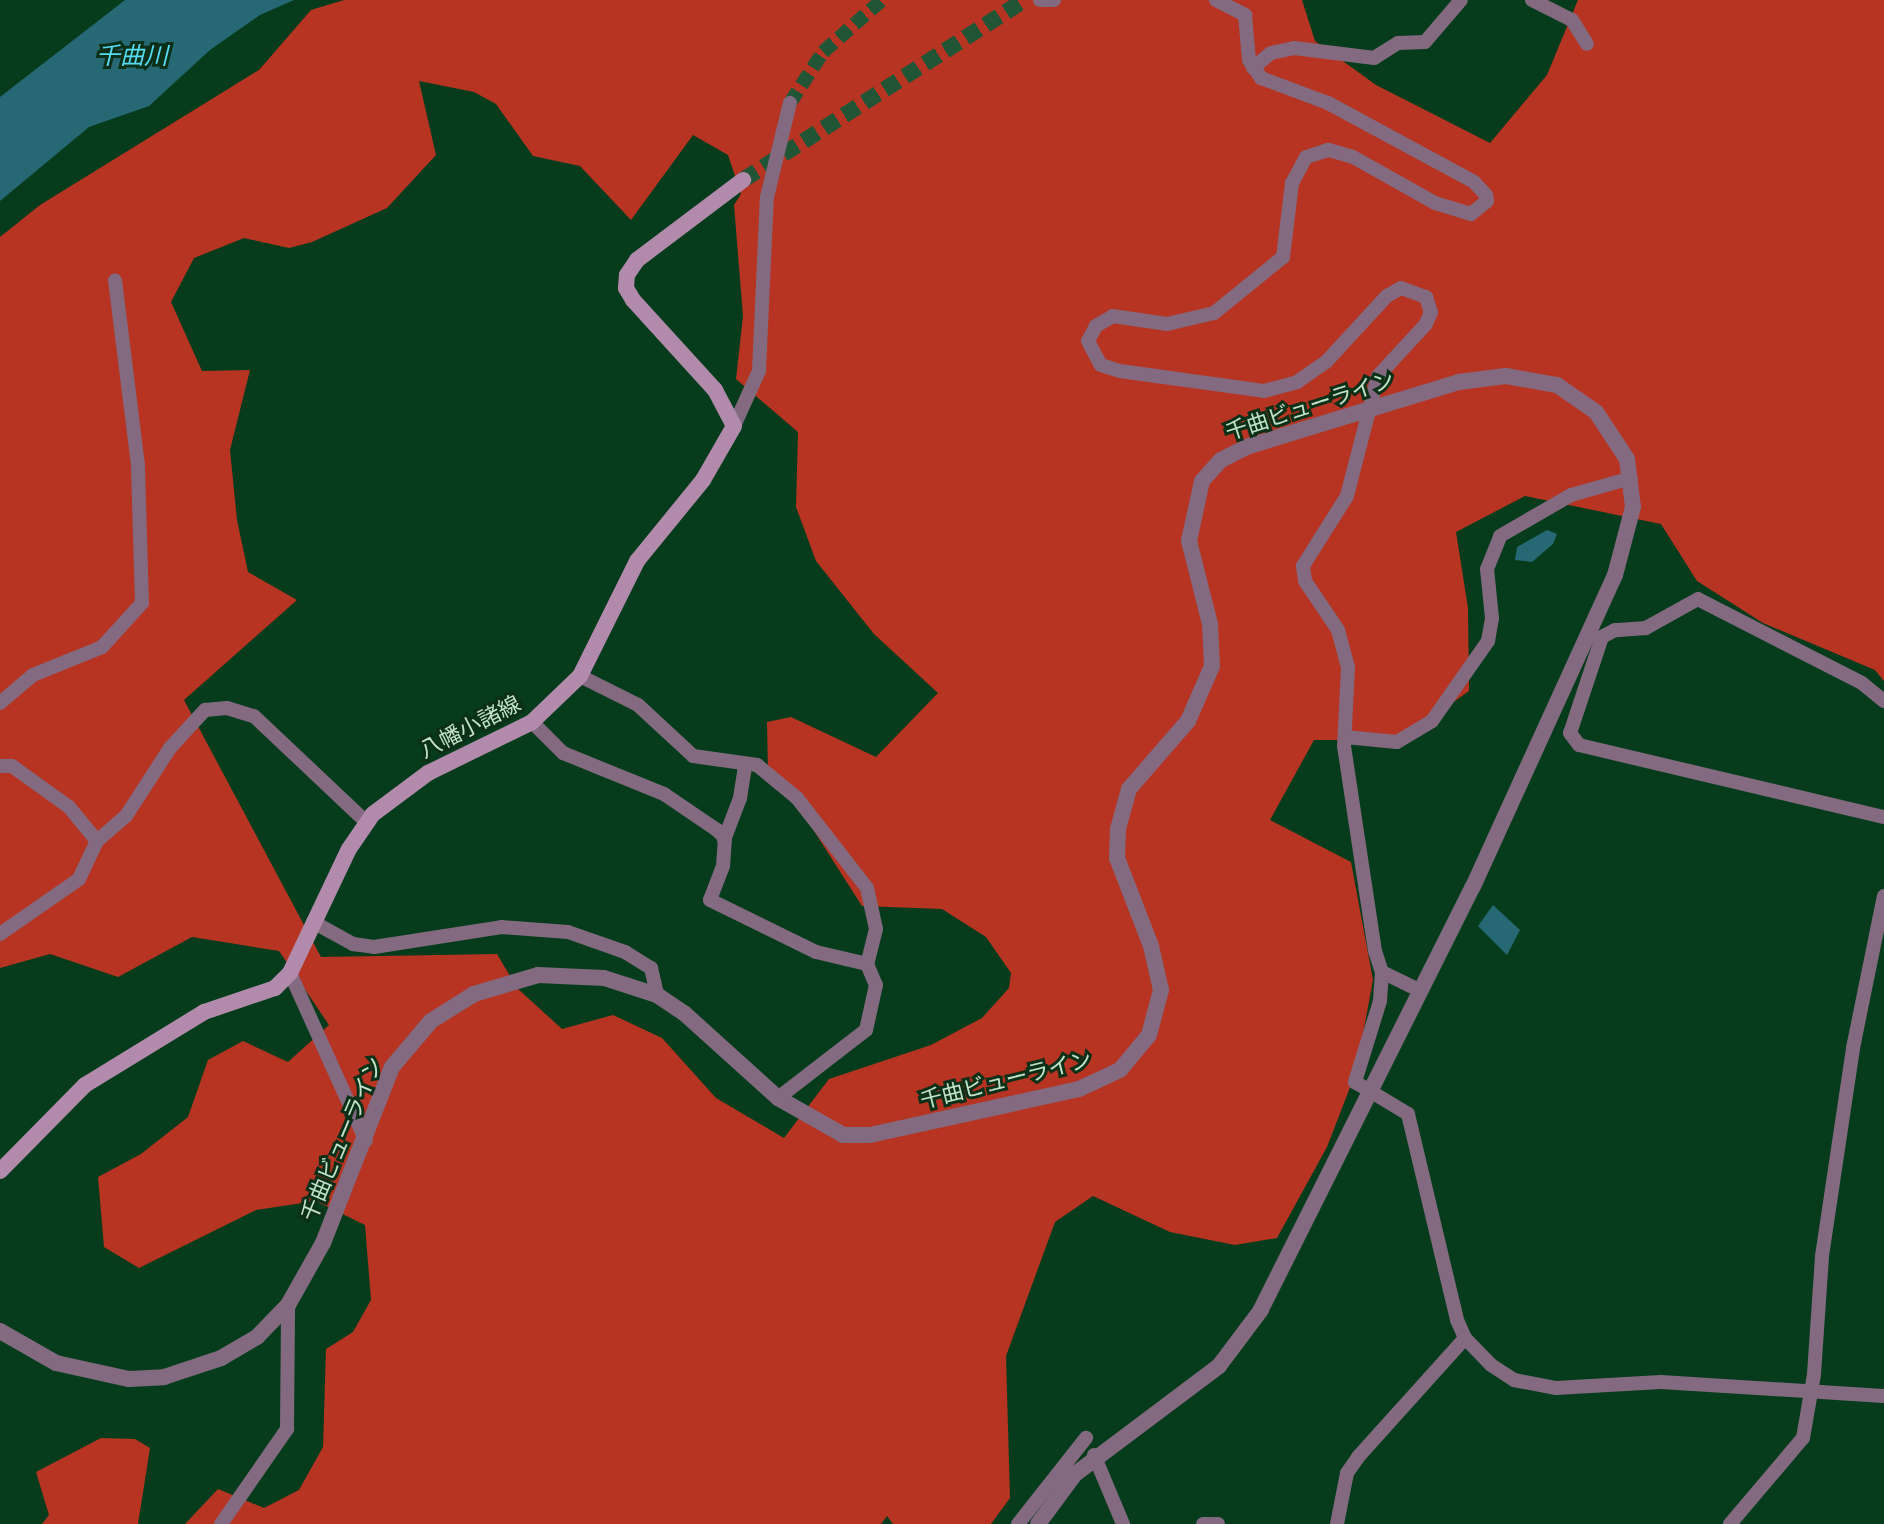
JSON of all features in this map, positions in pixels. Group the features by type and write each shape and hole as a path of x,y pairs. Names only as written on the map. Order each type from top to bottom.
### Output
{"main road":[{"path":"734,426 715,390 626,288 637,260 743,180"},
{"name":"八幡小諸線","path":"0,1171 85,1085 204,1012 254,999 290,973 313,922 367,823 428,773 532,722 580,676 637,561 703,480 734,426"}],"street":[{"path":"1040,0 1054,0"},
{"path":"1216,0 1245,15 1253,68 1277,87 1328,103 1474,182 1487,201 1471,214 1435,203 1353,157 1328,150 1306,157 1292,183 1283,257 1214,313 1167,324 1113,316 1096,326 1090,347 1101,365 1120,371 1264,391 1297,382 1326,362 1387,296 1401,288 1426,297 1431,312 1378,376 1347,496 1303,566 1305,581 1343,645 1348,668 1345,737 1351,809 1382,972 1380,1001 1355,1082 1408,1114 1465,1338 1491,1365 1532,1384 1605,1387 1661,1382 1811,1389 1884,1396"},
{"path":"1253,68 1271,53 1294,48 1374,58 1398,43 1425,42 1461,0"},
{"path":"1532,0 1572,20 1587,44"},
{"path":"734,426 759,371 767,197 790,103"},
{"path":"0,703 33,675 102,647 142,603 138,465 115,280"},
{"name":"千曲ビューライン","path":"0,1331 56,1363 129,1379 164,1377 245,1344 288,1305 323,1243 366,1141 392,1067 431,1021 474,994 538,975 604,978 657,995 684,1013 778,1098 825,1129 843,1135 870,1135 1079,1089 1120,1070 1135,1054 1158,1015 1161,990 1151,946 1117,858 1118,829 1129,789 1188,721 1212,666 1210,624 1189,541 1194,501 1202,481 1221,460 1368,408 1489,376 1542,381 1571,393 1596,412 1619,441 1631,478 1631,522 1615,575 1421,991 1372,1092 1241,1340 1201,1380 1094,1455 1038,1524"},
{"path":"1345,737 1397,742 1432,721 1488,641 1492,618 1487,569 1500,536 1571,495 1631,478"},
{"path":"1884,701 1862,683 1698,599 1646,628 1615,630 1602,637 1570,733 1579,745 1884,817"},
{"path":"580,676 638,705 693,756 757,765 797,798 867,888 876,929 867,964 876,985 866,1030 778,1098"},
{"path":"0,934 79,879 97,841 126,816 187,727 205,710 227,708 254,716 367,823"},
{"path":"532,722 563,753 664,794 724,840"},
{"path":"745,765 740,798 724,840 723,866 710,900 816,952 867,964"},
{"path":"0,766 12,766 69,807 97,841"},
{"path":"1730,1524 1798,1447 1811,1389 1822,1256 1866,969 1884,896"},
{"path":"313,922 353,944 374,947 501,927 568,932 625,952 651,968 657,995"},
{"path":"1382,972 1421,991"},
{"path":"290,973 366,1141"},
{"path":"221,1524 287,1429 288,1305"},
{"path":"1337,1524 1347,1473 1358,1457 1465,1338"},
{"path":"1018,1524 1086,1438"},
{"path":"1094,1455 1123,1524"},
{"path":"1203,1524 1218,1524"}],"shaded area":[{"path":"344,0 1302,0 1315,41 1376,85 1490,143 1547,75 1578,0 1884,0 1884,681 1875,670 1763,623 1697,581 1661,524 1525,496 1456,532 1468,608 1469,691 1400,740 1314,740 1270,820 1351,862 1373,980 1356,1072 1327,1147 1277,1238 1235,1245 1170,1232 1093,1196 1055,1222 1006,1356 1010,1498 991,1524 893,1524 887,1516 881,1524 185,1524 218,1489 264,1508 299,1490 323,1447 326,1349 353,1332 371,1300 365,1225 316,1201 256,1210 139,1268 104,1247 98,1177 141,1154 188,1117 208,1060 243,1041 288,1062 329,1025 279,951 192,937 118,977 50,954 0,968 0,237 40,205 259,70 311,10","holes":["419,81 474,92 496,104 533,156 580,166 631,220 693,135 728,155 741,194 734,205 743,316 736,379 798,432 796,507 816,561 874,634 938,693 876,757 791,717 767,722 768,773 786,787 862,906 942,909 986,937 1011,973 1009,988 982,1018 931,1045 829,1079 784,1138 716,1098 662,1038 613,1015 562,1029 517,988 497,954 321,957 184,700 297,600 248,572 237,520 230,450 250,370 202,371 171,302 194,258 244,238 289,248 312,242 387,208 436,155"]},
{"path":"101,1438 135,1439 150,1448 138,1524 42,1524 49,1515 36,1472"}],"water":[{"name":"千曲川","path":"125,0 294,0 260,15 210,50 149,106 89,127 0,201 0,97"},
{"path":"1547,530 1557,534 1553,544 1532,562 1515,560 1517,547"},
{"path":"1493,905 1520,930 1507,955 1478,926"}],"tunnel":[{"path":"790,103 823,52 882,0"},
{"path":"743,180 1025,0"}]}
